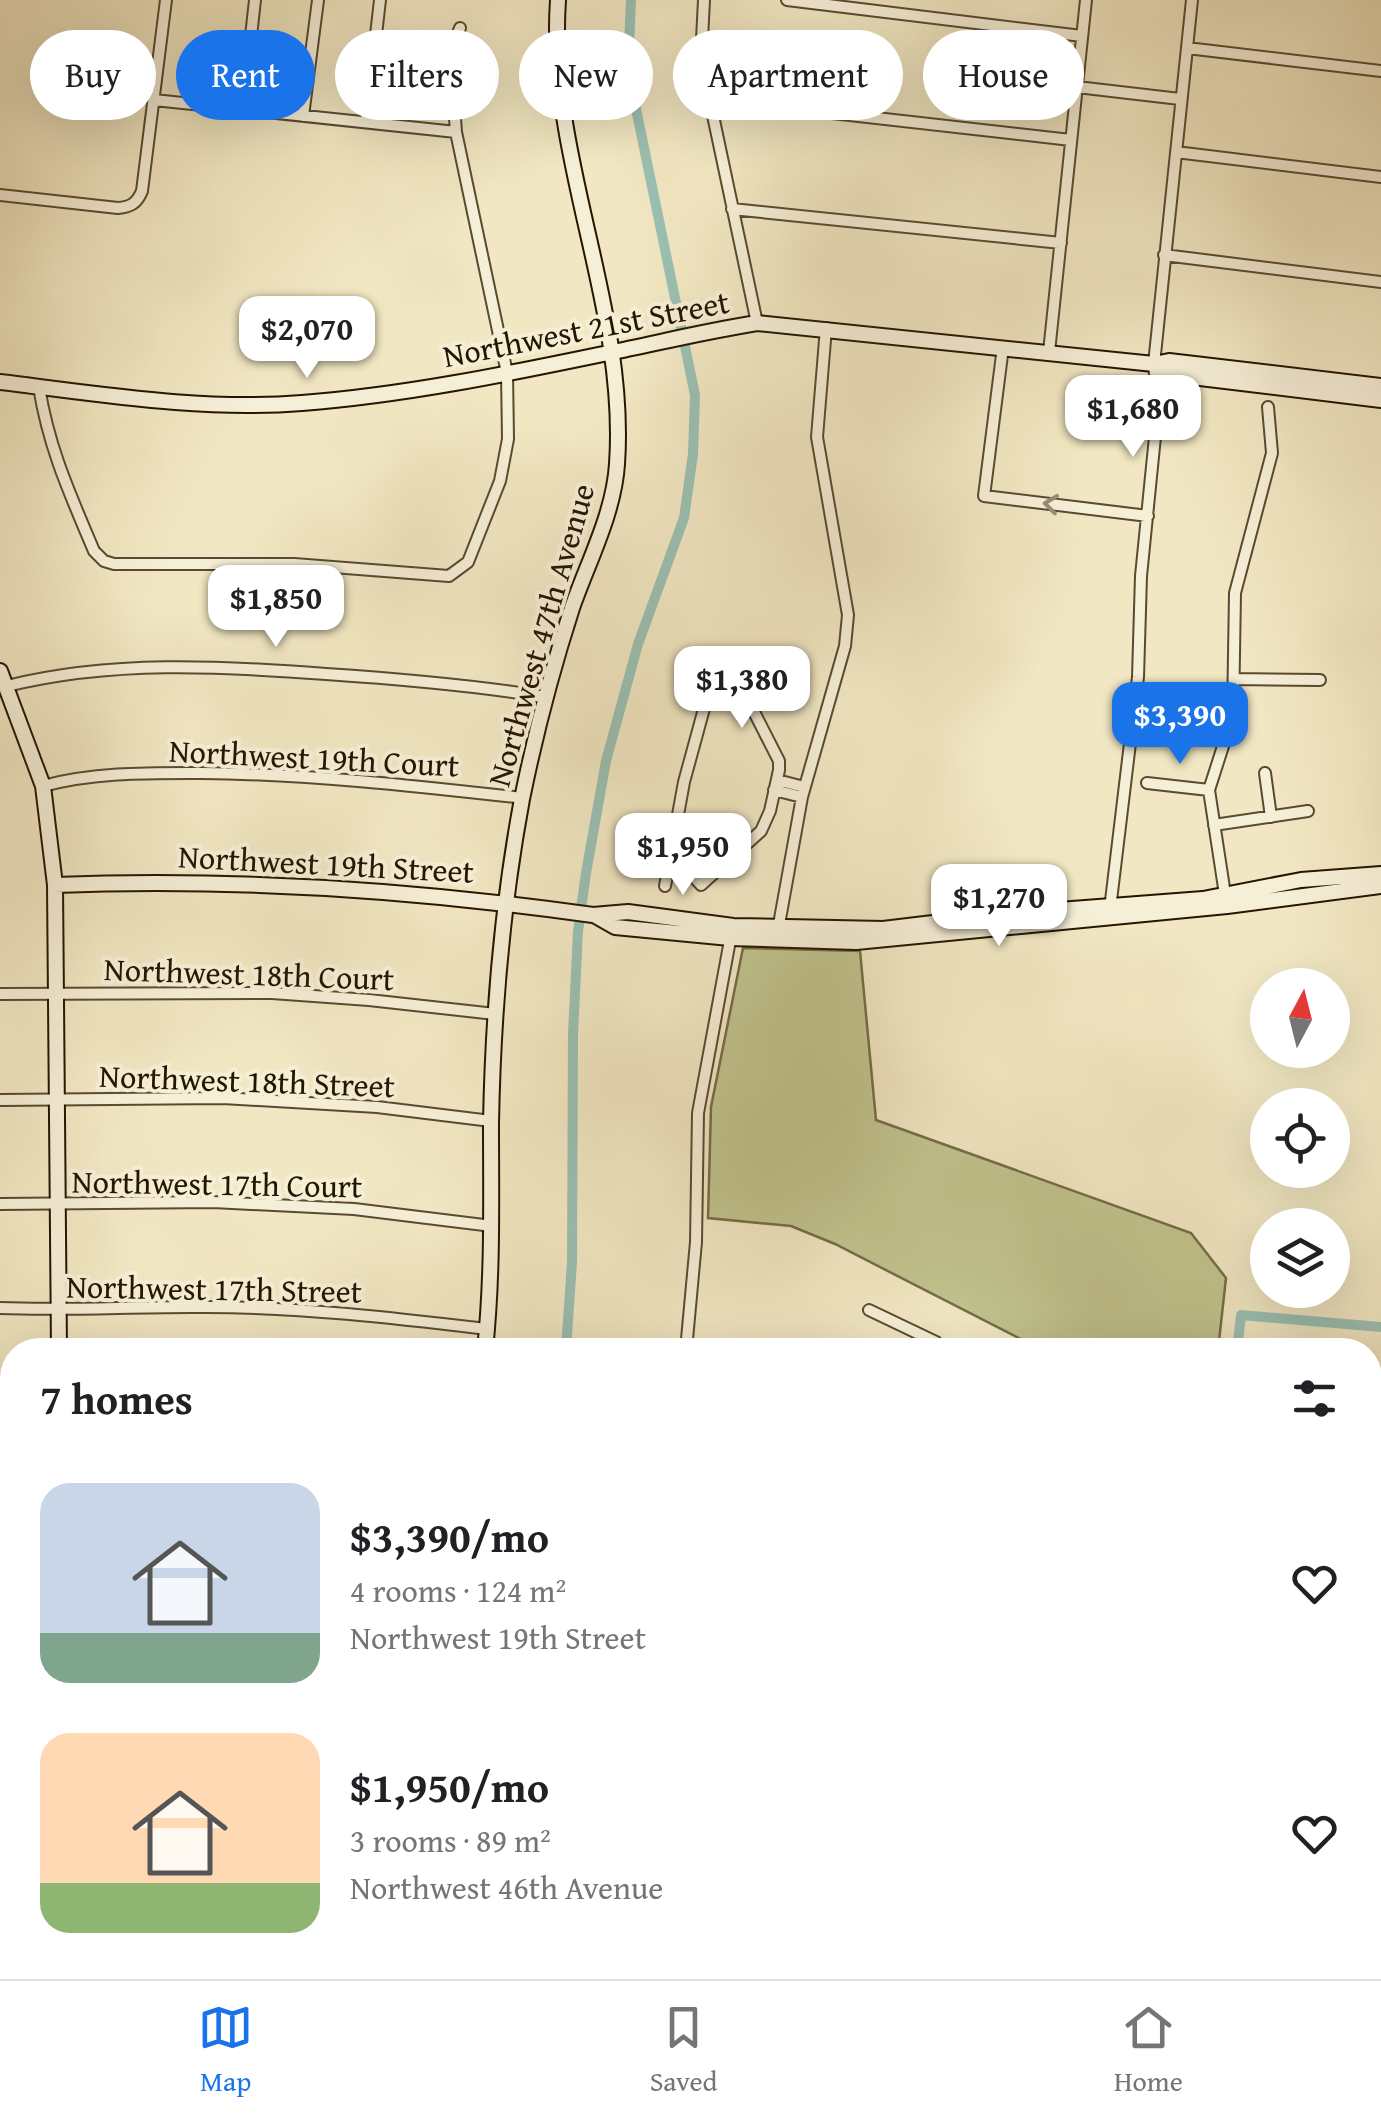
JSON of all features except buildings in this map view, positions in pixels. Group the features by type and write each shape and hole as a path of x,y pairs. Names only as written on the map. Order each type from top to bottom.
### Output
{"street":[{"path":"156,83 166,0"},
{"path":"252,30 255,0"},
{"path":"314,30 318,0"},
{"path":"366,122 380,0"},
{"name":"Northwest 47th Avenue","path":"486,1338 495,1014 505,903 522,798 546,697 617,468 614,352 562,117 556,62 558,0"},
{"path":"703,30 704,0"},
{"path":"787,0 1033,30"},
{"path":"1083,30 1086,0"},
{"path":"1111,912 1138,677 1141,576 1158,407 1154,364 1192,0"},
{"path":"39,387 46,432 94,551 104,560 114,564 294,564 450,576 460,571 468,562 500,481 508,439 508,373 456,132 450,53 460,28"},
{"path":"1187,48 1381,71"},
{"path":"1084,89 1180,99"},
{"path":"315,117 456,132"},
{"path":"0,195 118,208 134,205 142,192 151,120"},
{"path":"713,120 757,323"},
{"path":"894,120 1071,140"},
{"path":"1049,352 1073,120"},
{"path":"1176,152 1381,177"},
{"path":"732,209 1061,243"},
{"path":"1164,255 1381,282"},
{"name":"Northwest 21st Street","path":"0,382 205,405 282,404 387,394 757,323 1154,364 1169,361 1381,386"},
{"path":"778,934 803,792 845,646 848,615 817,437 826,328"},
{"path":"1003,347 984,496 1148,516"},
{"name":"Northwest 21st Street","path":"1154,364 1167,374 1381,400"},
{"path":"1226,901 1209,790 1233,715 1237,579 1272,452 1268,407"},
{"path":"7,686 89,670 206,668 422,681 546,697"},
{"path":"0,670 43,786 55,885 59,1338"},
{"path":"1234,679 1320,680"},
{"path":"665,886 684,782 708,694 740,696 750,704 779,761 770,811 761,830 702,884 672,854"},
{"path":"1265,773 1271,817"},
{"name":"Northwest 19th Court","path":"43,786 80,776 276,774 369,780 522,798"},
{"path":"1147,783 1209,790"},
{"path":"776,785 803,792"},
{"path":"1214,825 1308,811"},
{"name":"Northwest 19th Street","path":"1226,901 1301,880 1381,874"},
{"name":"Northwest 19th Street","path":"55,885 334,886 593,915 628,912 732,932 778,934 884,934 1008,914 1111,912 1381,886"},
{"path":"687,1338 696,1242 698,1113 732,932"},
{"name":"Northwest 18th Court","path":"0,994 272,993 495,1014"},
{"name":"Northwest 18th Street","path":"0,1100 223,1098 377,1107 492,1121"},
{"name":"Northwest 17th Court","path":"0,1204 213,1202 354,1209 492,1226"},
{"name":"Northwest 17th Street","path":"0,1308 59,1311 207,1307 340,1313 487,1329"},
{"path":"869,1310 928,1338"}],"green space":[{"path":"743,948 860,951 876,1120 1191,1233 1226,1278 1219,1338 1019,1338 835,1244 791,1226 708,1218 711,1107"}],"waterway":[{"path":"567,1338 572,1262 573,1034 578,931 586,873 606,761 638,644 684,518 693,454 695,395 628,70 631,0"},
{"path":"1238,1338 1241,1315 1381,1327"}]}
